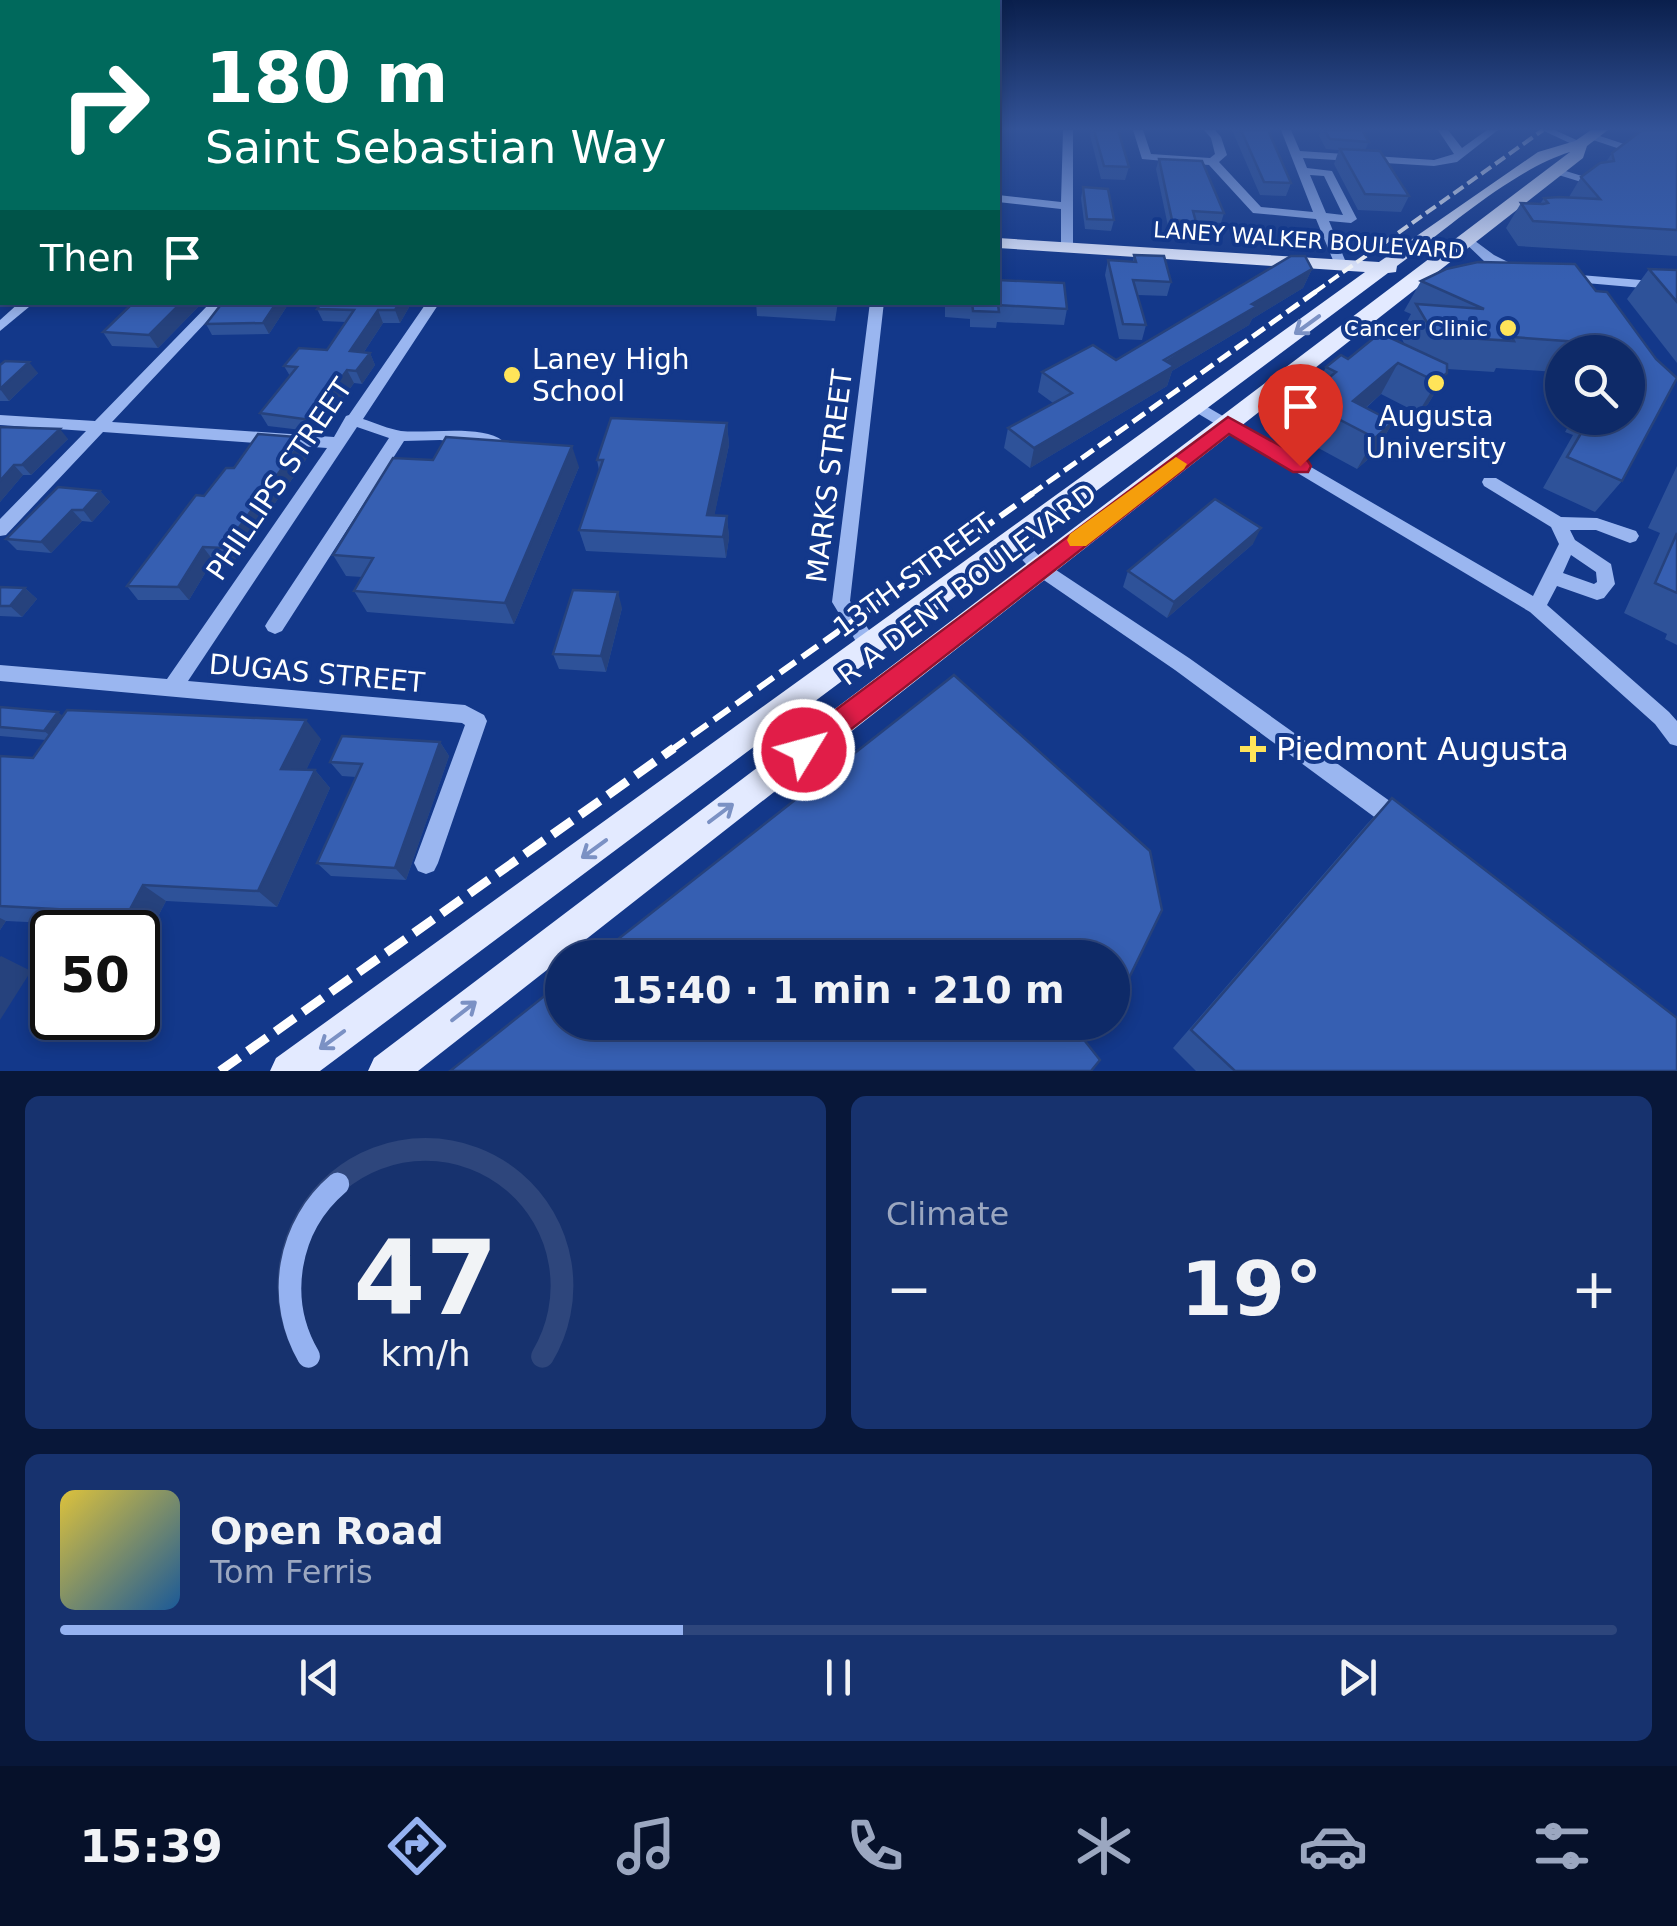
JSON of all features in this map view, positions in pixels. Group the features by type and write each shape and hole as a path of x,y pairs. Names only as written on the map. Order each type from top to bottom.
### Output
{"main road":[{"name":"13TH STREET","path":"290,1071 1506,180"},
{"name":"R A DENT BOULEVARD","path":"387,1071 1543,180"},
{"name":"LANEY WALKER BOULEVARD","path":"1000,243 1429,270"}],"street":[{"path":"1067,180 1067,247"},
{"path":"1229,180 1257,210 1352,219 1332,180"},
{"path":"1307,180 1341,265"},
{"path":"1585,180 1591,182"},
{"path":"1000,200 1067,206"},
{"name":"LANEY WALKER BOULEVARD","path":"1467,239 1498,263 1528,274 1478,272"},
{"name":"LANEY WALKER BOULEVARD","path":"1429,270 1462,272"},
{"path":"1583,298 1562,278 1677,287"},
{"path":"1590,280 1605,299"},
{"path":"0,327 26,305"},
{"path":"0,530 216,305"},
{"name":"PHILLIPS STREET","path":"172,688 432,305"},
{"name":"MARKS STREET","path":"870,647 841,602 877,305"},
{"path":"1198,406 1537,607 1662,718 1677,737"},
{"path":"0,420 336,443"},
{"path":"352,420 399,436 440,435 496,441"},
{"path":"275,626 399,436"},
{"path":"1490,482 1558,522 1596,524 1630,536"},
{"path":"1552,577 1597,593 1606,584 1605,570 1568,544 1558,522"},
{"path":"1014,541 1040,569 1182,664 1421,838"},
{"path":"1537,607 1568,544"},
{"name":"DUGAS STREET","path":"0,673 464,714 477,720 426,864"}],"building":[{"path":"1163,180 1210,180 1224,213 1193,211 1196,222 1172,220"},
{"path":"1290,180 1291,183 1264,182"},
{"path":"1357,180 1399,180 1409,196 1365,194"},
{"path":"1584,180 1677,180 1677,230 1533,221 1521,203 1543,204 1548,203 1544,198 1559,197 1600,199"},
{"path":"1083,187 1108,189 1114,220 1087,219"},
{"path":"1134,255 1164,256 1171,282 1133,280 1146,325 1123,324 1108,260 1136,262"},
{"path":"1291,256 1305,256 1312,269 1164,360 1174,366 1034,448 1008,428 1072,393 1042,372 1093,345 1116,360"},
{"path":"1478,262 1575,264 1596,291 1607,292 1638,335 1545,335 1545,339 1512,337 1514,341 1435,336 1416,304 1484,309 1421,281 1446,269"},
{"path":"1649,269 1677,270 1677,302"},
{"path":"1000,280 1064,283 1067,309 998,305"},
{"path":"131,305 179,305 149,335 103,332"},
{"path":"221,305 275,305 263,323 206,324"},
{"path":"320,305 398,305 395,310 378,310 350,351 370,353 356,371 347,370 311,420 260,413 297,367 284,366 299,348 327,350 354,310 317,309"},
{"path":"972,305 998,305 999,312 973,311"},
{"path":"1380,333 1447,364 1447,373 1437,382 1398,363 1353,401 1393,422 1375,438 1302,400 1336,372 1326,367 1341,355 1348,359"},
{"path":"1645,344 1677,378 1622,481 1567,457 1580,435 1645,435"},
{"path":"5,361 29,362 0,389 0,365"},
{"path":"611,418 727,423 707,515 727,516 723,537 579,530 603,460 597,460"},
{"path":"0,427 60,429 0,481"},
{"path":"258,434 297,437 291,445 299,445 224,548 203,547 178,587 127,586 196,495 204,496 226,468 234,468"},
{"path":"446,437 572,446 505,603 354,591 373,558 333,555 393,458 433,460"},
{"path":"58,487 100,491 83,510 72,510 41,542 6,539"},
{"path":"1215,499 1261,528 1174,602 1128,571"},
{"path":"1677,533 1677,593 1655,583"},
{"path":"0,587 25,588 10,606 0,606"},
{"path":"573,590 618,592 601,656 553,654"},
{"path":"954,675 1150,851 1162,910 1130,976 1130,940 617,940"},
{"path":"0,707 58,712 44,731 0,727"},
{"path":"67,710 306,720 281,769 315,770 258,891 143,885 130,910 0,906 0,756 33,758"},
{"path":"342,736 440,742 395,868 317,863 362,764 330,762"},
{"path":"1392,798 1677,1018 1677,1071 1235,1071 1191,1030"},
{"path":"545,996 545,1040 1084,1040 1100,1060 1091,1071 450,1071"}],"railway":[{"path":"1315,292 1473,180"},
{"path":"1030,495 1318,290"},
{"path":"670,751 1033,493"},
{"path":"220,1071 674,748"}],"slow traffic":[{"path":"1078,540 1176,464"}],"place":[{"name":"Cancer Clinic","path":"1508,328"},
{"name":"Laney High School","path":"512,375"},
{"name":"Augusta University","path":"1436,383"},
{"name":"Piedmont Augusta","path":"1253,749"}],"route":[{"path":"804,750 1228,424 1300,466"}]}
